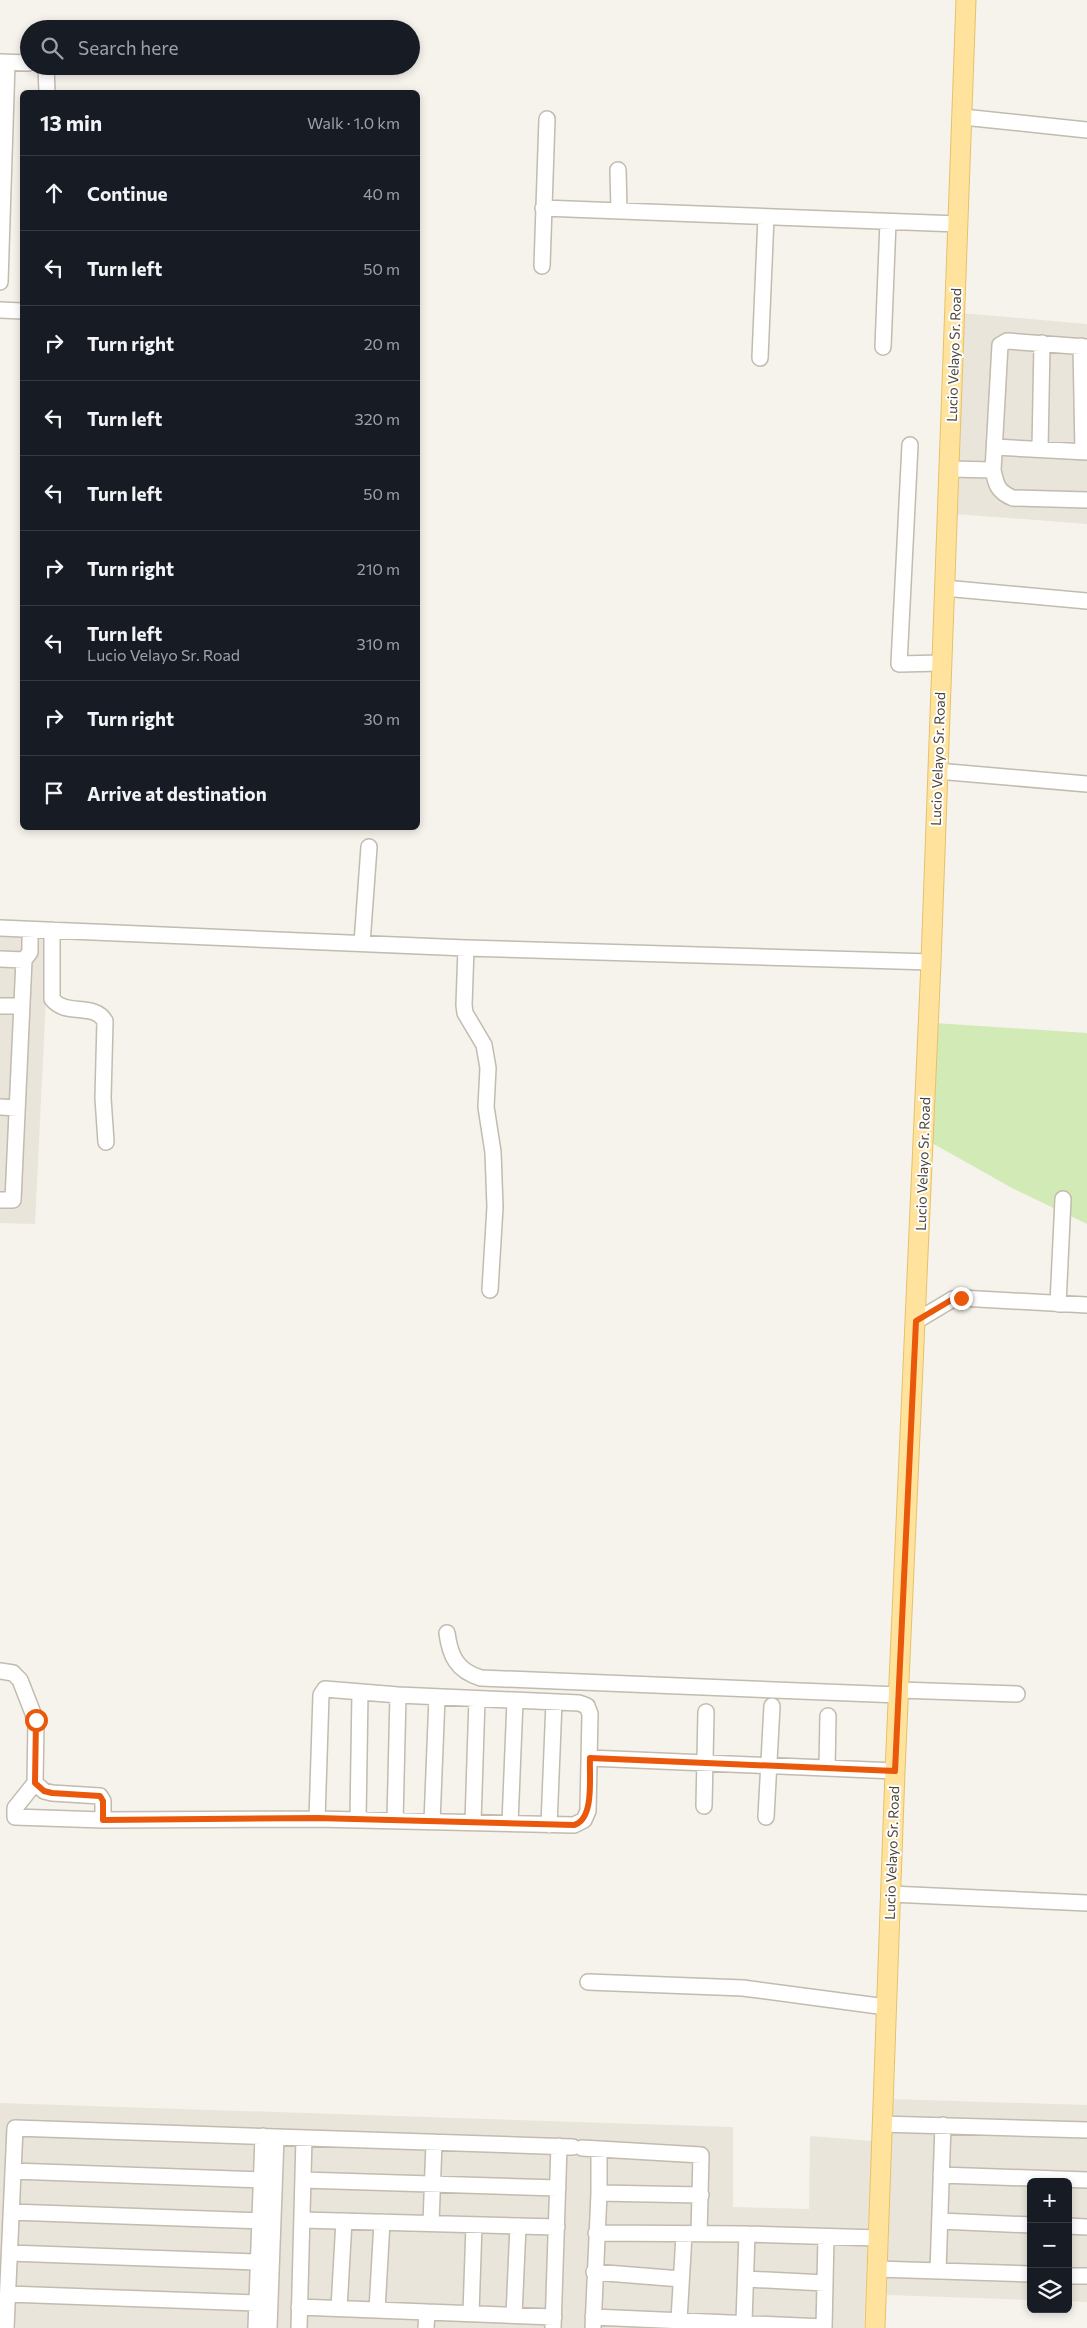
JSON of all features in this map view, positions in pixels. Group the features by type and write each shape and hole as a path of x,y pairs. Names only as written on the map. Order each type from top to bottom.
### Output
{"main road":[{"name":"Lucio Velayo Sr. Road","path":"875,2328 890,1894 892,1771 916,1321 950,469 966,0"}],"street":[{"path":"0,282 4,62 20,63"},
{"path":"46,75 47,90"},
{"path":"963,116 1087,130"},
{"path":"542,266 547,119"},
{"path":"618,170 619,211"},
{"path":"543,208 958,224"},
{"path":"760,358 766,217"},
{"path":"883,347 888,222"},
{"path":"0,310 20,311"},
{"path":"995,448 1085,452 1084,346 1007,341 1000,345 993,470 996,486 1004,494 1013,498 1087,500"},
{"path":"1040,449 1042,343"},
{"path":"910,445 899,664 942,663"},
{"path":"950,469 993,470"},
{"path":"944,588 1087,602"},
{"path":"937,771 1087,784"},
{"path":"362,943 369,847"},
{"path":"0,928 466,948 931,962"},
{"path":"52,930 52,999 57,1006 64,1009 95,1012 105,1021 103,1098 106,1142"},
{"path":"0,1200 12,1200 7,1153 17,1108 24,960 30,952 30,939"},
{"path":"466,948 465,1013 484,1045 488,1068 486,1107 493,1152 495,1207 490,1290"},
{"path":"0,960 24,960"},
{"path":"0,1006 22,1006"},
{"path":"0,1107 17,1108"},
{"path":"1058,1304 1063,1199"},
{"path":"916,1321 953,1299 961,1298 1087,1305"},
{"path":"447,1633 453,1659 471,1675 481,1678 896,1693 1017,1694"},
{"path":"0,1671 12,1673 20,1680 36,1720 35,1783 15,1808 15,1817 103,1820 317,1818 574,1825 586,1817 590,1758 590,1714 587,1706 580,1703 398,1695 327,1688 320,1695 317,1818"},
{"path":"358,1820 360,1692"},
{"path":"395,1821 398,1695"},
{"path":"432,1822 437,1697"},
{"path":"473,1822 477,1699"},
{"path":"510,1823 515,1701"},
{"path":"549,1824 554,1702"},
{"path":"766,1817 772,1706"},
{"path":"704,1806 706,1712"},
{"path":"827,1768 828,1716"},
{"path":"590,1758 892,1771"},
{"path":"35,1783 44,1791 52,1793 100,1796 103,1801 103,1820"},
{"path":"890,1894 1087,1903"},
{"path":"588,1982 743,1988 886,2006"},
{"path":"882,2124 1087,2130"},
{"path":"938,2271 943,2125"},
{"path":"6,2328 15,2128 571,2147 701,2155 700,2234"},
{"path":"256,2328 262,2180 270,2137"},
{"path":"269,2328 270,2137"},
{"path":"299,2328 304,2138"},
{"path":"431,2223 434,2142"},
{"path":"299,2307 514,2315 553,2322 558,2188 571,2147"},
{"path":"599,2149 599,2193 593,2323 679,2320 824,2327 826,2237"},
{"path":"13,2170 262,2180"},
{"path":"941,2175 1087,2180"},
{"path":"303,2180 558,2188"},
{"path":"599,2193 701,2195"},
{"path":"11,2212 260,2222"},
{"path":"302,2220 557,2227"},
{"path":"339,2308 344,2221"},
{"path":"940,2221 1027,2225"},
{"path":"377,2310 382,2222"},
{"path":"471,2314 474,2225"},
{"path":"514,2315 518,2226"},
{"path":"1072,2226 1087,2227"},
{"path":"596,2233 747,2234 878,2238"},
{"path":"744,2322 747,2234"},
{"path":"679,2320 684,2235"},
{"path":"10,2253 258,2262"},
{"path":"877,2269 1027,2274"},
{"path":"594,2272 681,2279"},
{"path":"1072,2276 1087,2276"},
{"path":"746,2279 825,2284"},
{"path":"8,2294 257,2303"},
{"path":"426,2328 427,2312"}],"shaded area":[{"path":"961,313 1087,324 1087,524 955,514"},
{"path":"0,935 49,936 35,1224 0,1223"},
{"path":"892,2099 1087,2105 1087,2302 1072,2301 1072,2178 1027,2178 1027,2300 887,2295"},
{"path":"0,2103 733,2127 733,2207 809,2209 810,2136 872,2141 864,2328 0,2328"}],"green space":[{"path":"934,1023 1087,1033 1087,1224 1012,1188 932,1143"}],"route":[{"path":"36,1720 35,1783 44,1791 52,1793 96,1794 100,1796 103,1801 103,1820 210,1821 317,1818 574,1825 584,1820 588,1811 590,1758 895,1771 916,1321 953,1299 961,1298"}]}
